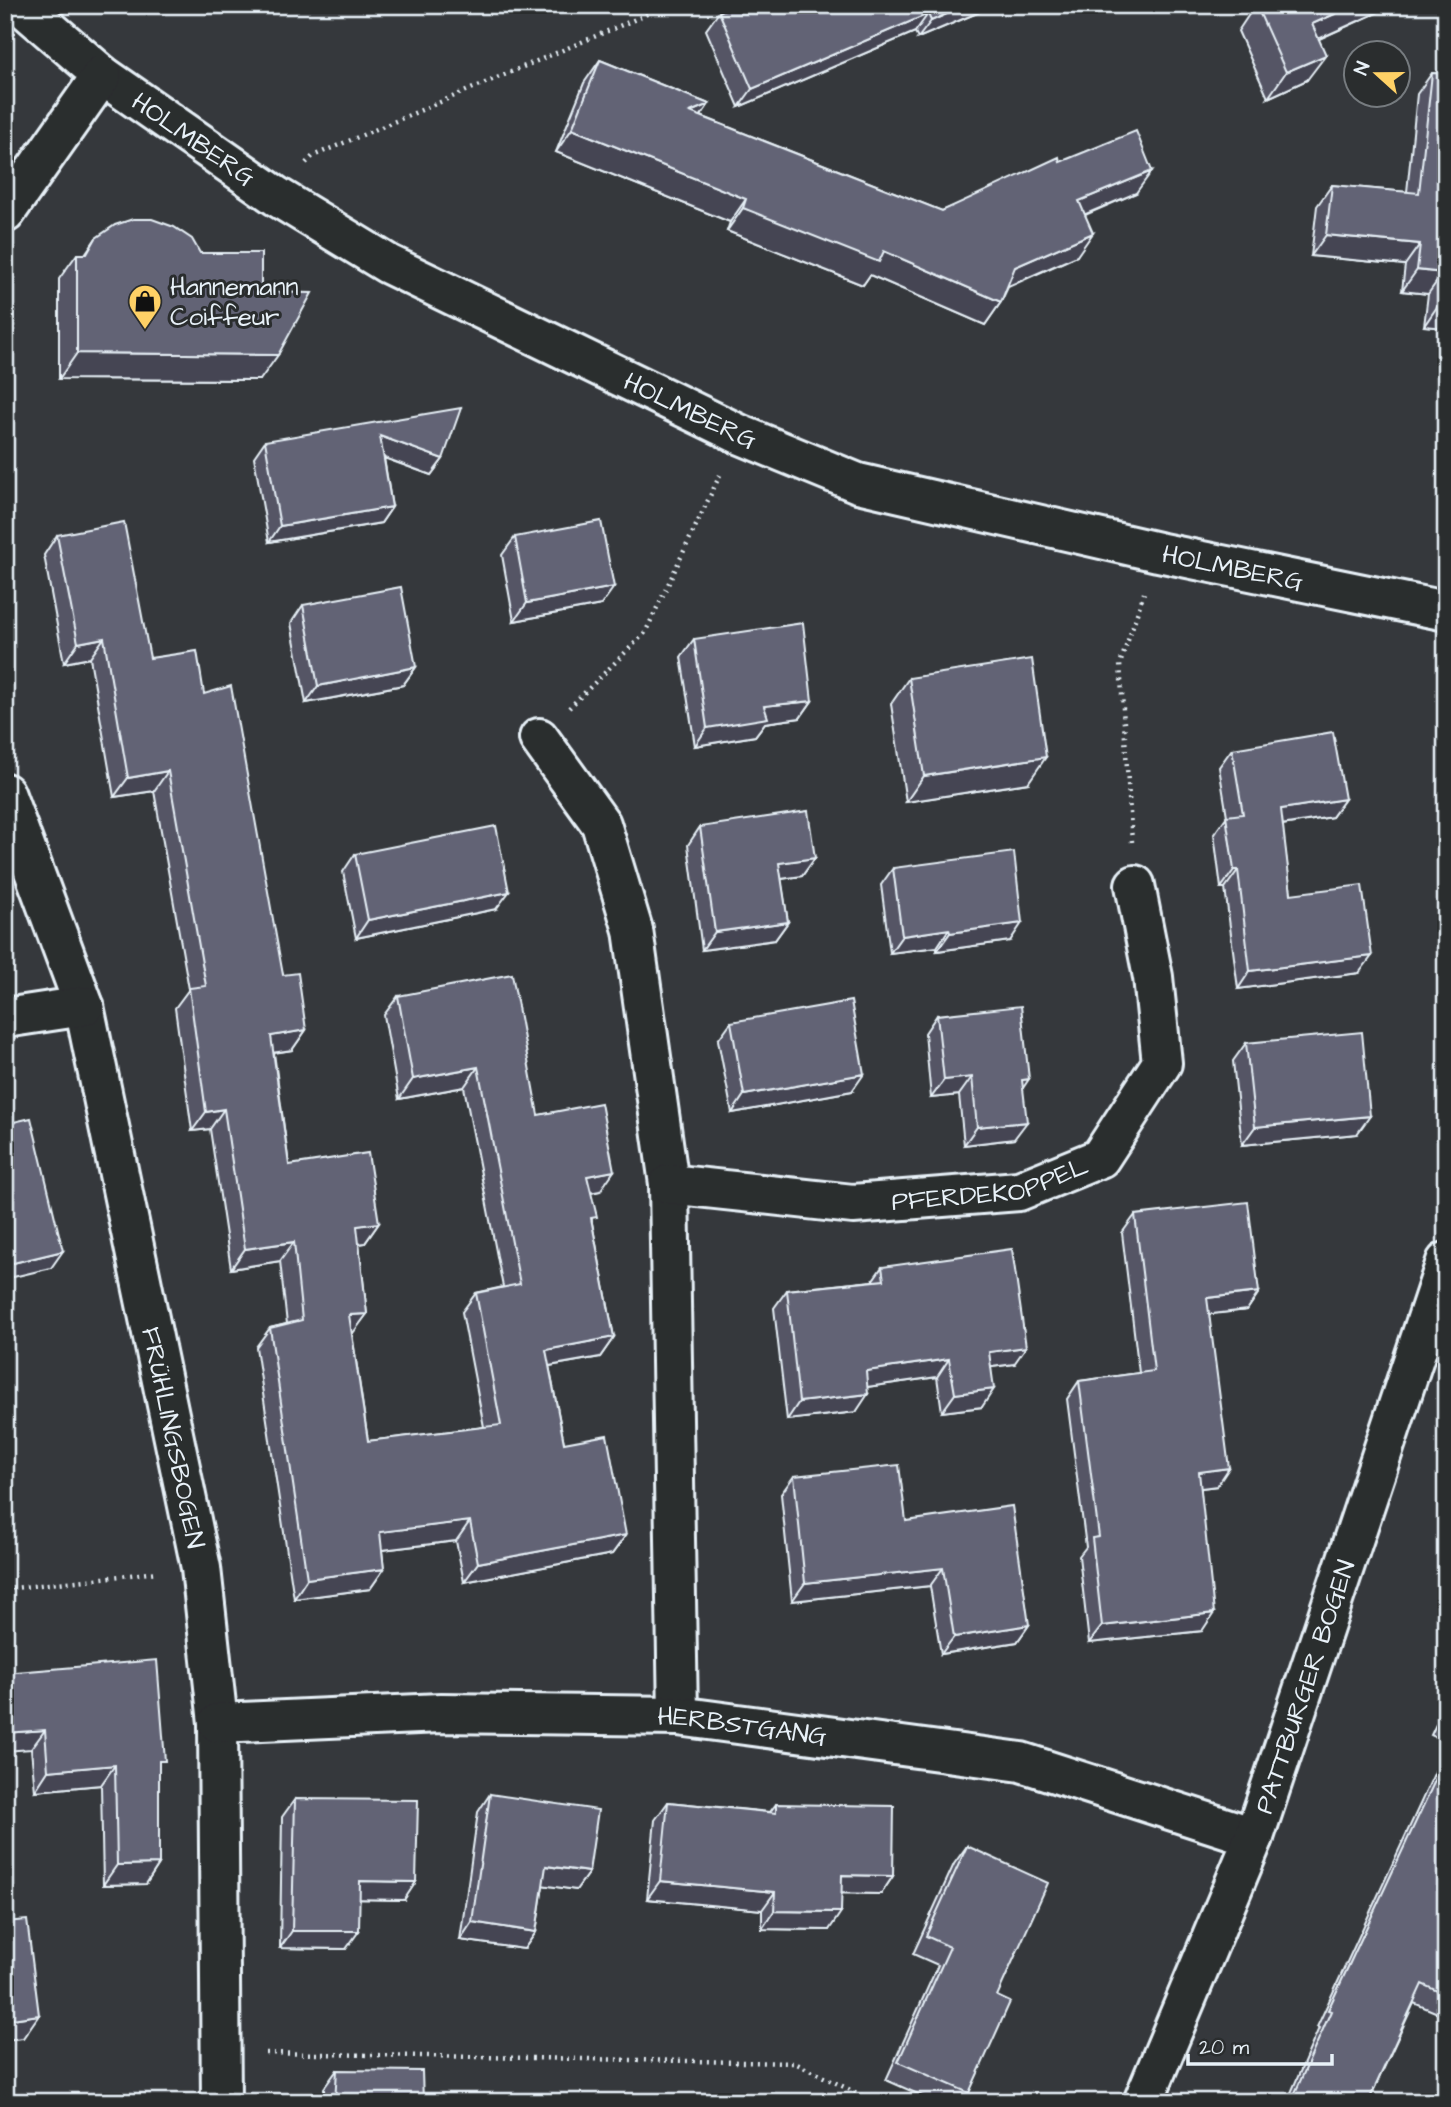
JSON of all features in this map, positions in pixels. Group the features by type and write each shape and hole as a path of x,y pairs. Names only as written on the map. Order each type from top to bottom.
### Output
{"street":[{"name":"HOLMBERG","path":"21,5 102,75 276,196 388,264 739,434 858,483 1158,552 1446,611"},
{"path":"5,212 102,75"},
{"path":"539,738 601,824 633,930 669,1185 678,1716"},
{"name":"FRÜHLINGSBOGEN","path":"5,793 83,1006 201,1568 218,1723 221,2102"},
{"name":"PFERDEKOPPEL","path":"669,1185 853,1204 1019,1191 1100,1158 1162,1063 1153,977 1135,885"},
{"path":"5,1018 83,1006"},
{"name":"PATTBURGER BOGEN","path":"1143,2102 1254,1837 1446,1262"},
{"name":"HERBSTGANG","path":"218,1723 441,1713 678,1716 1021,1762 1254,1837"}],"path":[{"path":"276,196 313,156 643,16 663,5"},
{"path":"539,738 645,633 739,434"},
{"path":"1135,885 1120,664 1158,552"},
{"path":"5,1589 201,1568"},
{"path":"220,2053 794,2063 875,2102"}],"building":[{"path":"734,5 967,5 931,21 928,14 752,89 719,12"},
{"path":"1256,5 1355,5 1312,24 1326,55 1286,72"},
{"path":"600,60 709,104 690,112 942,211 1059,157 1060,162 1136,131 1152,171 1079,201 1093,233 1015,267 1001,302 884,251 879,262 743,208 746,199 572,129"},
{"path":"1432,73 1446,74 1446,305 1439,304 1443,273 1417,270 1420,244 1326,235 1332,185 1419,193"},
{"path":"133,219 152,219 174,227 192,239 200,253 261,253 261,292 312,293 278,355 77,353 77,254 87,254 96,238 115,225"},
{"path":"461,408 443,459 380,436 392,507 280,526 265,441"},
{"path":"601,521 614,587 527,603 515,537"},
{"path":"124,522 150,658 197,651 204,694 231,686 283,975 298,973 306,1030 271,1036 289,1165 368,1153 379,1223 357,1226 367,1314 349,1315 368,1441 501,1425 476,1293 520,1284 478,1067 413,1079 398,996 512,974 538,1115 601,1103 614,1171 587,1176 597,1217 591,1218 614,1337 546,1350 564,1443 607,1435 626,1535 478,1563 470,1521 380,1532 384,1569 307,1579 270,1328 302,1320 294,1242 245,1249 224,1109 206,1112 189,988 206,986 168,771 128,778 104,638 78,643 57,535"},
{"path":"401,587 416,667 318,686 303,605"},
{"path":"803,623 812,701 764,706 768,718 707,728 694,639"},
{"path":"1032,659 1046,757 924,776 909,678"},
{"path":"1333,732 1345,799 1281,809 1291,894 1362,885 1372,956 1250,971 1238,870 1234,870 1226,816 1243,814 1232,749"},
{"path":"808,811 815,858 779,863 788,922 715,932 700,827"},
{"path":"496,826 509,892 368,920 355,854"},
{"path":"1014,852 1022,923 950,933 949,929 902,936 893,868"},
{"path":"851,1001 864,1074 744,1095 731,1022"},
{"path":"1021,1006 1029,1079 1022,1080 1027,1122 977,1127 972,1077 944,1080 937,1015"},
{"path":"1362,1032 1370,1116 1255,1127 1246,1043"},
{"path":"31,1118 63,1251 5,1265 5,1124"},
{"path":"1248,1202 1259,1292 1207,1298 1229,1468 1199,1472 1214,1613 1102,1626 1092,1538 1099,1537 1079,1381 1154,1371 1135,1215"},
{"path":"1012,1249 1026,1347 989,1352 994,1389 955,1394 949,1359 866,1371 868,1394 799,1402 787,1290 884,1280 882,1267"},
{"path":"899,1465 906,1521 1012,1506 1029,1625 954,1637 943,1568 805,1583 794,1476"},
{"path":"157,1660 165,1761 159,1761 159,1864 117,1865 115,1765 48,1771 45,1730 5,1733 5,1673"},
{"path":"1446,1757 1446,1995 1422,1984 1370,2098 1374,2099 1373,2102 1291,2102 1331,2011 1328,2010"},
{"path":"490,1794 598,1810 589,1872 546,1866 536,1932 472,1922"},
{"path":"295,1799 418,1800 416,1882 360,1881 359,1931 292,1931"},
{"path":"668,1802 776,1813 776,1804 894,1806 893,1876 842,1875 841,1912 774,1911 775,1892 660,1881"},
{"path":"967,1846 1048,1883 997,1996 1010,2002 969,2093 898,2062 950,1947 926,1936"},
{"path":"27,1920 39,2015 5,2020 5,1922"},
{"path":"337,2070 422,2071 423,2102 335,2102"}],"place":[{"name":"Hannemann Coiffeur","path":"145,331"}]}
